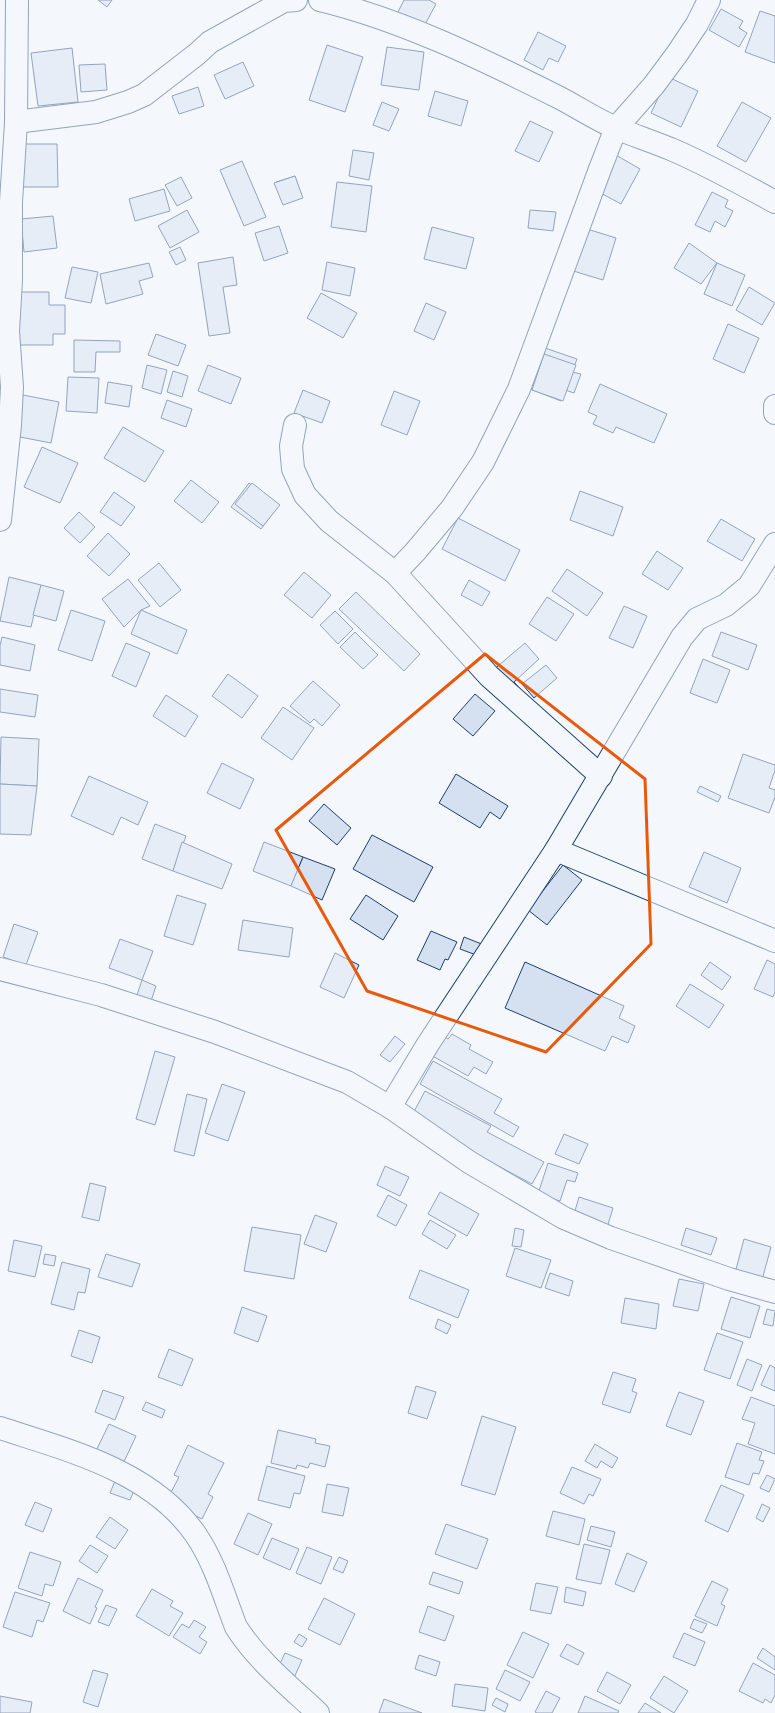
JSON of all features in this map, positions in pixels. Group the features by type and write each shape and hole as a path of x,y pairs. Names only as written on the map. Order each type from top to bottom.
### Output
{"street":[{"path":"0,520 5,458 10,424 12,387 8,331 11,202 16,122 17,0"},
{"path":"16,122 96,112 128,102 144,95 197,54 210,42 284,1 296,0"},
{"path":"320,0 338,4 424,36 511,74 616,128 674,150 775,202"},
{"path":"395,573 452,508 483,462 519,389 616,128 668,67 697,24 709,0"},
{"path":"775,406 775,413"},
{"path":"295,425 291,446 293,469 306,495 329,521 395,573 489,676 600,776"},
{"path":"390,1107 428,1044 556,850 682,636 697,619 726,605 749,586 775,544"},
{"path":"556,850 775,941"},
{"path":"0,969 101,995 215,1032 347,1082 390,1107 469,1162 564,1218 619,1241 729,1279 775,1292"},
{"path":"0,1428 99,1463 140,1482 170,1506 196,1535 208,1556 236,1627 242,1636 288,1686 318,1713"}],"highlighted area":[{"path":"485,654 645,779 651,944 546,1052 367,991 276,830"}],"building":[{"path":"98,0 112,0 107,7"},
{"path":"404,0 429,0 436,4 421,32 395,18"},
{"path":"721,9 743,21 739,28 747,33 739,47 709,30"},
{"path":"760,11 775,16 775,63 745,52"},
{"path":"538,32 566,46 558,62 549,58 543,70 524,60"},
{"path":"327,45 363,57 345,112 309,100"},
{"path":"387,47 424,52 419,90 381,85"},
{"path":"72,48 78,102 38,106 31,53"},
{"path":"243,62 254,86 225,99 214,75"},
{"path":"105,64 107,90 81,92 79,65"},
{"path":"668,77 698,91 681,127 651,113"},
{"path":"198,87 204,106 179,114 172,96"},
{"path":"435,91 468,101 461,126 428,116"},
{"path":"382,102 399,109 389,131 373,125"},
{"path":"742,102 771,118 746,162 717,146"},
{"path":"530,121 553,132 539,162 515,151"},
{"path":"23,144 57,144 58,187 23,187"},
{"path":"353,150 374,153 369,180 349,176"},
{"path":"616,155 640,169 621,204 597,191"},
{"path":"242,161 266,217 244,226 220,170"},
{"path":"295,176 302,197 283,203 276,182"},
{"path":"295,176 303,198 283,205 274,183"},
{"path":"181,177 192,198 177,206 165,185"},
{"path":"337,182 372,186 366,232 331,227"},
{"path":"164,189 170,211 135,221 129,199"},
{"path":"712,192 728,200 725,207 733,211 725,227 715,221 710,232 695,225"},
{"path":"187,210 199,232 170,248 158,226"},
{"path":"530,210 556,212 553,231 528,228"},
{"path":"53,216 57,248 24,252 21,219"},
{"path":"279,226 288,253 264,261 255,233"},
{"path":"432,227 474,238 466,269 424,259"},
{"path":"584,228 616,238 603,280 570,270"},
{"path":"689,243 717,263 701,284 674,268"},
{"path":"180,247 186,260 176,265 169,252"},
{"path":"233,257 237,285 223,287 230,333 209,336 198,263"},
{"path":"327,262 355,268 350,296 322,290"},
{"path":"149,263 153,277 139,281 143,294 106,304 100,274"},
{"path":"717,263 745,275 732,306 704,294"},
{"path":"72,267 98,272 91,303 65,298"},
{"path":"749,287 775,303 762,325 736,310"},
{"path":"12,292 49,292 49,305 65,305 65,334 53,334 53,345 12,345"},
{"path":"321,293 357,313 343,338 307,318"},
{"path":"426,303 446,312 434,340 414,331"},
{"path":"728,324 759,338 744,373 713,359"},
{"path":"156,334 186,345 178,366 148,355"},
{"path":"74,340 120,341 120,352 96,352 95,372 74,372"},
{"path":"545,348 577,359 572,372 581,374 574,393 565,390 561,401 530,389"},
{"path":"544,354 576,365 563,401 532,390"},
{"path":"147,365 167,370 161,394 142,388"},
{"path":"208,365 241,378 231,404 198,391"},
{"path":"173,371 188,376 182,397 167,392"},
{"path":"68,377 99,378 97,413 66,411"},
{"path":"108,382 132,386 129,407 105,403"},
{"path":"600,384 667,414 654,443 616,427 613,433 593,424 597,416 588,412"},
{"path":"303,390 330,401 322,423 294,413"},
{"path":"394,391 420,401 407,435 381,425"},
{"path":"23,395 59,402 51,443 15,436"},
{"path":"167,400 192,409 186,427 161,418"},
{"path":"123,427 164,451 145,482 104,458"},
{"path":"42,447 78,463 60,503 24,487"},
{"path":"191,480 219,502 202,523 174,501"},
{"path":"249,483 279,505 261,529 231,507"},
{"path":"252,483 280,505 263,526 235,504"},
{"path":"580,491 623,507 613,536 570,520"},
{"path":"114,492 135,507 121,526 100,512"},
{"path":"79,512 95,527 80,543 64,528"},
{"path":"458,518 520,550 505,581 442,549"},
{"path":"721,519 755,539 742,561 707,541"},
{"path":"108,533 130,554 109,576 87,556"},
{"path":"657,551 683,568 668,590 642,574"},
{"path":"159,563 181,590 160,607 138,580"},
{"path":"567,569 603,593 587,616 552,591"},
{"path":"304,572 331,595 312,618 284,595"},
{"path":"9,577 41,585 31,627 0,621"},
{"path":"128,579 150,606 141,610 124,627 102,599"},
{"path":"469,580 490,592 482,606 461,595"},
{"path":"41,585 64,591 56,621 33,615"},
{"path":"356,592 420,654 404,671 339,609"},
{"path":"547,597 574,614 556,641 529,624"},
{"path":"624,606 647,616 633,648 609,638"},
{"path":"71,610 105,621 92,661 58,650"},
{"path":"141,610 187,630 177,654 131,634"},
{"path":"335,611 353,629 338,644 320,625"},
{"path":"355,632 378,655 363,669 340,647"},
{"path":"721,632 757,645 748,670 712,656"},
{"path":"2,637 35,645 30,671 0,665 0,646"},
{"path":"126,643 150,653 136,687 112,676"},
{"path":"525,643 539,659 514,682 521,690 492,671"},
{"path":"703,659 730,670 717,703 690,693"},
{"path":"546,665 557,678 534,698 522,684"},
{"path":"228,674 258,696 242,718 212,696"},
{"path":"313,681 340,705 322,726 314,719 310,723 290,706"},
{"path":"0,689 38,695 35,717 0,712"},
{"path":"475,694 495,711 473,736 453,719"},
{"path":"166,695 198,716 185,737 153,716"},
{"path":"283,707 314,728 292,760 261,738"},
{"path":"1,737 39,739 37,786 0,784"},
{"path":"743,754 775,765 775,770 769,788 775,790 775,797 769,813 728,798"},
{"path":"222,763 254,779 240,809 207,793"},
{"path":"456,774 508,806 500,819 490,812 480,828 439,803"},
{"path":"89,776 148,802 138,825 121,817 113,835 71,816"},
{"path":"0,784 37,786 31,835 0,834"},
{"path":"700,786 721,796 718,802 697,792"},
{"path":"324,804 351,828 337,845 309,821"},
{"path":"155,824 186,836 173,871 142,859"},
{"path":"372,835 433,867 414,902 353,869"},
{"path":"182,842 232,864 222,889 173,871"},
{"path":"264,842 303,857 291,886 253,871"},
{"path":"704,852 741,868 727,903 689,887"},
{"path":"303,857 335,869 322,900 291,886"},
{"path":"563,865 582,880 547,925 528,910"},
{"path":"177,895 206,904 193,945 164,936"},
{"path":"366,895 398,916 383,940 350,919"},
{"path":"243,920 293,928 289,957 238,950"},
{"path":"14,924 38,932 26,965 3,957"},
{"path":"431,931 457,942 448,960 445,959 440,970 417,960"},
{"path":"464,937 484,945 479,956 460,949"},
{"path":"120,939 153,951 142,980 109,968"},
{"path":"335,953 359,965 344,998 320,987"},
{"path":"767,960 775,964 775,992 773,997 754,989"},
{"path":"525,962 624,1006 619,1018 635,1026 628,1043 612,1036 605,1051 505,1008"},
{"path":"710,962 731,977 722,990 701,975"},
{"path":"142,980 156,986 149,1007 135,1001"},
{"path":"690,984 724,1005 709,1028 676,1006"},
{"path":"440,1034 448,1039 452,1034 471,1045 469,1049 493,1062 486,1074 474,1067 468,1076 429,1054"},
{"path":"395,1036 405,1044 390,1062 380,1055"},
{"path":"155,1051 175,1057 155,1125 136,1119"},
{"path":"433,1061 502,1099 494,1113 519,1127 513,1137 420,1084"},
{"path":"222,1084 245,1092 228,1141 205,1133"},
{"path":"425,1091 491,1126 487,1132 544,1162 532,1184 410,1119"},
{"path":"187,1094 207,1099 194,1156 174,1151"},
{"path":"564,1134 588,1144 579,1164 555,1154"},
{"path":"548,1163 578,1173 575,1182 567,1180 560,1201 538,1194"},
{"path":"385,1166 409,1177 400,1196 377,1185"},
{"path":"90,1183 106,1187 99,1221 82,1217"},
{"path":"440,1192 479,1214 467,1236 428,1214"},
{"path":"388,1195 407,1205 396,1226 377,1216"},
{"path":"579,1197 613,1208 606,1231 572,1221"},
{"path":"315,1215 337,1223 326,1252 304,1244"},
{"path":"430,1220 456,1235 447,1249 422,1234"},
{"path":"252,1227 301,1235 294,1279 244,1271"},
{"path":"515,1228 524,1230 521,1247 512,1246"},
{"path":"686,1228 717,1238 711,1255 681,1245"},
{"path":"744,1239 771,1247 762,1280 735,1273"},
{"path":"14,1240 42,1246 35,1277 8,1271"},
{"path":"515,1248 551,1260 541,1288 506,1276"},
{"path":"45,1254 56,1256 54,1266 43,1264"},
{"path":"106,1254 140,1264 132,1287 98,1277"},
{"path":"62,1262 90,1269 85,1293 78,1292 74,1310 51,1304"},
{"path":"420,1270 469,1290 458,1318 409,1298"},
{"path":"550,1273 573,1281 569,1296 545,1288"},
{"path":"679,1279 704,1284 698,1311 673,1306"},
{"path":"731,1297 760,1306 750,1338 721,1329"},
{"path":"625,1298 659,1304 656,1329 621,1323"},
{"path":"242,1307 267,1316 258,1342 234,1333"},
{"path":"767,1309 775,1311 773,1326 763,1324"},
{"path":"438,1319 451,1325 447,1334 435,1328"},
{"path":"79,1330 100,1337 92,1363 71,1356"},
{"path":"717,1333 743,1342 730,1379 704,1370"},
{"path":"169,1349 193,1359 182,1386 158,1377"},
{"path":"747,1359 762,1365 752,1391 737,1385"},
{"path":"770,1365 775,1368 775,1391 761,1385"},
{"path":"613,1372 636,1379 632,1391 637,1393 630,1413 602,1404"},
{"path":"416,1386 436,1392 427,1419 408,1413"},
{"path":"103,1390 124,1397 115,1420 95,1412"},
{"path":"679,1392 704,1401 691,1435 666,1426"},
{"path":"751,1397 775,1406 775,1454 748,1444 755,1423 742,1419"},
{"path":"146,1402 165,1410 162,1418 142,1410"},
{"path":"482,1416 516,1427 495,1495 461,1485"},
{"path":"109,1424 136,1436 122,1466 95,1453"},
{"path":"278,1430 316,1439 315,1443 330,1446 325,1467 310,1463 308,1468 297,1465 296,1469 271,1463"},
{"path":"737,1443 762,1452 759,1460 764,1461 759,1474 753,1473 749,1485 725,1477"},
{"path":"595,1444 618,1458 612,1468 601,1461 597,1468 585,1461"},
{"path":"188,1445 224,1463 208,1494 213,1497 202,1519 166,1502 179,1477 174,1475"},
{"path":"267,1466 305,1476 300,1494 294,1493 290,1508 258,1500"},
{"path":"572,1467 601,1479 593,1496 589,1494 584,1504 560,1493"},
{"path":"767,1475 775,1479 769,1492 760,1488"},
{"path":"115,1481 135,1488 130,1500 110,1493"},
{"path":"327,1484 349,1488 343,1516 322,1512"},
{"path":"721,1485 744,1495 728,1532 705,1521"},
{"path":"35,1502 52,1509 43,1532 25,1525"},
{"path":"762,1504 770,1508 763,1522 756,1518"},
{"path":"553,1511 585,1519 579,1545 546,1536"},
{"path":"248,1513 272,1524 258,1555 234,1544"},
{"path":"110,1517 128,1530 115,1549 96,1537"},
{"path":"446,1524 488,1539 477,1569 435,1554"},
{"path":"591,1526 615,1532 611,1547 587,1540"},
{"path":"272,1538 299,1549 290,1570 263,1558"},
{"path":"584,1544 610,1550 601,1584 576,1579"},
{"path":"90,1545 108,1556 97,1573 79,1561"},
{"path":"307,1547 332,1557 321,1584 296,1573"},
{"path":"30,1552 61,1562 53,1586 45,1584 42,1596 18,1588"},
{"path":"627,1553 647,1562 634,1592 615,1584"},
{"path":"339,1557 348,1561 343,1573 333,1569"},
{"path":"433,1572 463,1582 459,1594 429,1584"},
{"path":"78,1578 103,1590 95,1607 97,1608 90,1624 63,1611"},
{"path":"712,1581 728,1589 721,1604 725,1606 717,1626 695,1616"},
{"path":"536,1583 558,1587 551,1614 530,1610"},
{"path":"566,1587 586,1592 583,1606 564,1602"},
{"path":"152,1589 173,1601 170,1606 183,1613 169,1636 136,1616"},
{"path":"15,1592 50,1603 43,1622 37,1620 32,1637 3,1627"},
{"path":"324,1598 355,1614 340,1645 308,1629"},
{"path":"106,1605 117,1609 109,1626 98,1622"},
{"path":"428,1606 454,1616 445,1641 419,1632"},
{"path":"694,1619 707,1624 702,1633 690,1628"},
{"path":"194,1620 206,1627 199,1637 207,1642 200,1654 173,1637 182,1624 189,1628"},
{"path":"523,1632 549,1644 533,1678 507,1665"},
{"path":"684,1633 705,1642 695,1666 673,1657"},
{"path":"299,1634 307,1639 302,1647 294,1642"},
{"path":"567,1644 584,1653 578,1665 560,1656"},
{"path":"763,1648 775,1657 775,1670 757,1658"},
{"path":"285,1653 302,1660 293,1680 276,1672"},
{"path":"419,1655 440,1662 436,1676 415,1669"},
{"path":"753,1663 775,1675 775,1695 771,1703 765,1699 763,1703 739,1691"},
{"path":"93,1670 108,1674 98,1707 83,1702"},
{"path":"505,1670 530,1682 520,1701 496,1689"},
{"path":"607,1672 631,1685 620,1704 597,1691"},
{"path":"664,1676 688,1691 674,1713 650,1698"},
{"path":"455,1684 488,1688 485,1711 452,1706"},
{"path":"546,1691 560,1698 552,1713 537,1713 535,1712"},
{"path":"0,1696 32,1702 30,1713 0,1713"},
{"path":"585,1696 619,1711 618,1713 578,1713"},
{"path":"496,1698 508,1704 505,1712 492,1705"},
{"path":"384,1699 422,1713 379,1713"},
{"path":"645,1703 661,1713 638,1713"}]}
